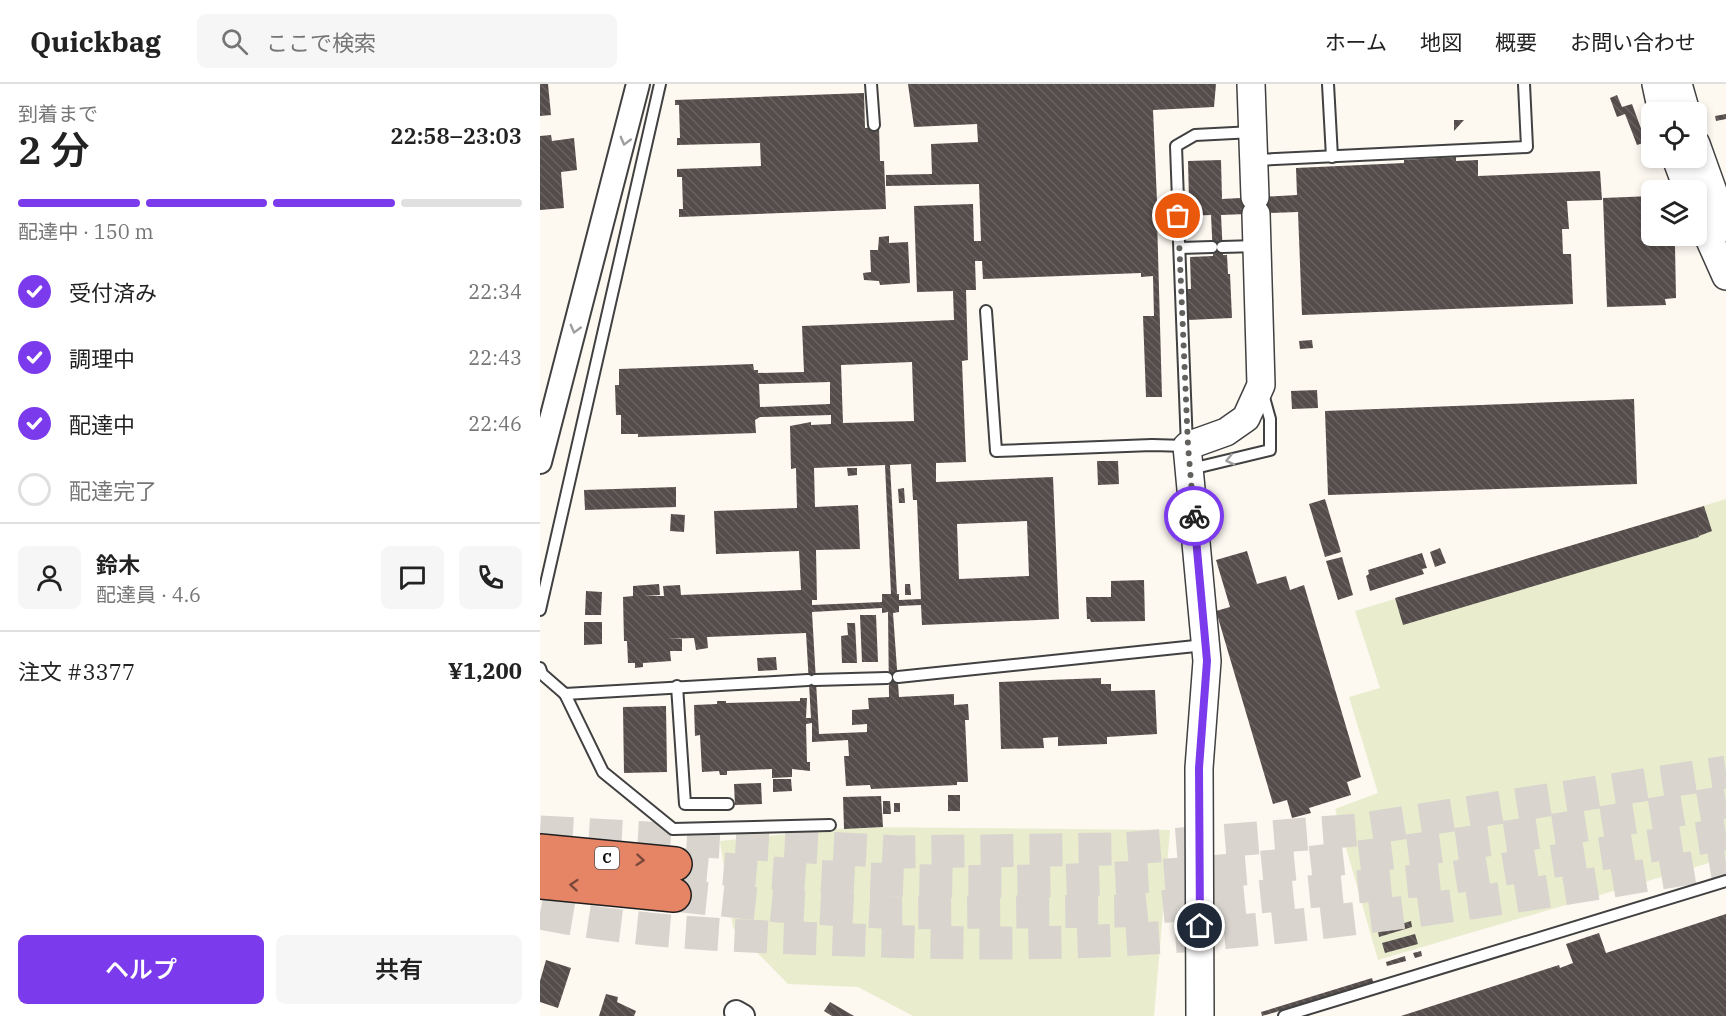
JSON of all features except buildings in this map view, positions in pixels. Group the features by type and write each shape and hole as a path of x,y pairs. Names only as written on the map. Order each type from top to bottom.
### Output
{"highway":[{"name":"C","path":"540,851 674,879 540,882"}],"street":[{"path":"540,462 639,84"},
{"path":"1200,1016 1199,768 1207,661 1189,458 1246,418 1261,385 1251,84"},
{"path":"1656,84 1660,102"},
{"path":"1678,84 1683,102"},
{"path":"1705,168 1726,228"},
{"path":"1707,234 1726,276"}],"lane":[{"path":"540,610 660,84"},
{"path":"871,84 874,125"},
{"path":"1328,84 1332,157"},
{"path":"1254,160 1527,147 1524,84"},
{"path":"1178,200 1176,146 1195,135 1253,132"},
{"path":"1178,216 1189,458"},
{"path":"1180,248 1257,246"},
{"path":"986,311 996,451 1152,445 1189,458 1270,450 1270,418 1261,385"},
{"path":"565,694 677,686 893,677 1205,645"},
{"path":"540,668 542,674 565,694 603,772 673,829 830,825"},
{"path":"677,686 685,804 728,804"},
{"path":"1284,1016 1307,1012 1726,881"}],"green space":[{"path":"1726,499 1726,858 1378,960 1335,809 1378,793 1349,697 1380,688 1355,611"},
{"path":"857,827 1170,830 1154,1016 913,1016 858,987 788,984 733,928 720,841"}],"tunnel":[{"path":"540,832 899,852 1119,849 1357,830 1726,772"},
{"path":"675,864 786,874 898,880 1009,881 1120,878 1272,866 1424,849 1726,802"},
{"path":"674,895 778,906 897,913 1120,911 1455,877 1726,834"},
{"path":"540,913 646,929 754,936 973,943 1120,940 1272,928 1424,910 1726,862"}],"way so far":[{"path":"1178,216 1188,446 1194,516"}],"route":[{"path":"1194,516 1207,661 1199,768 1200,926"}]}
